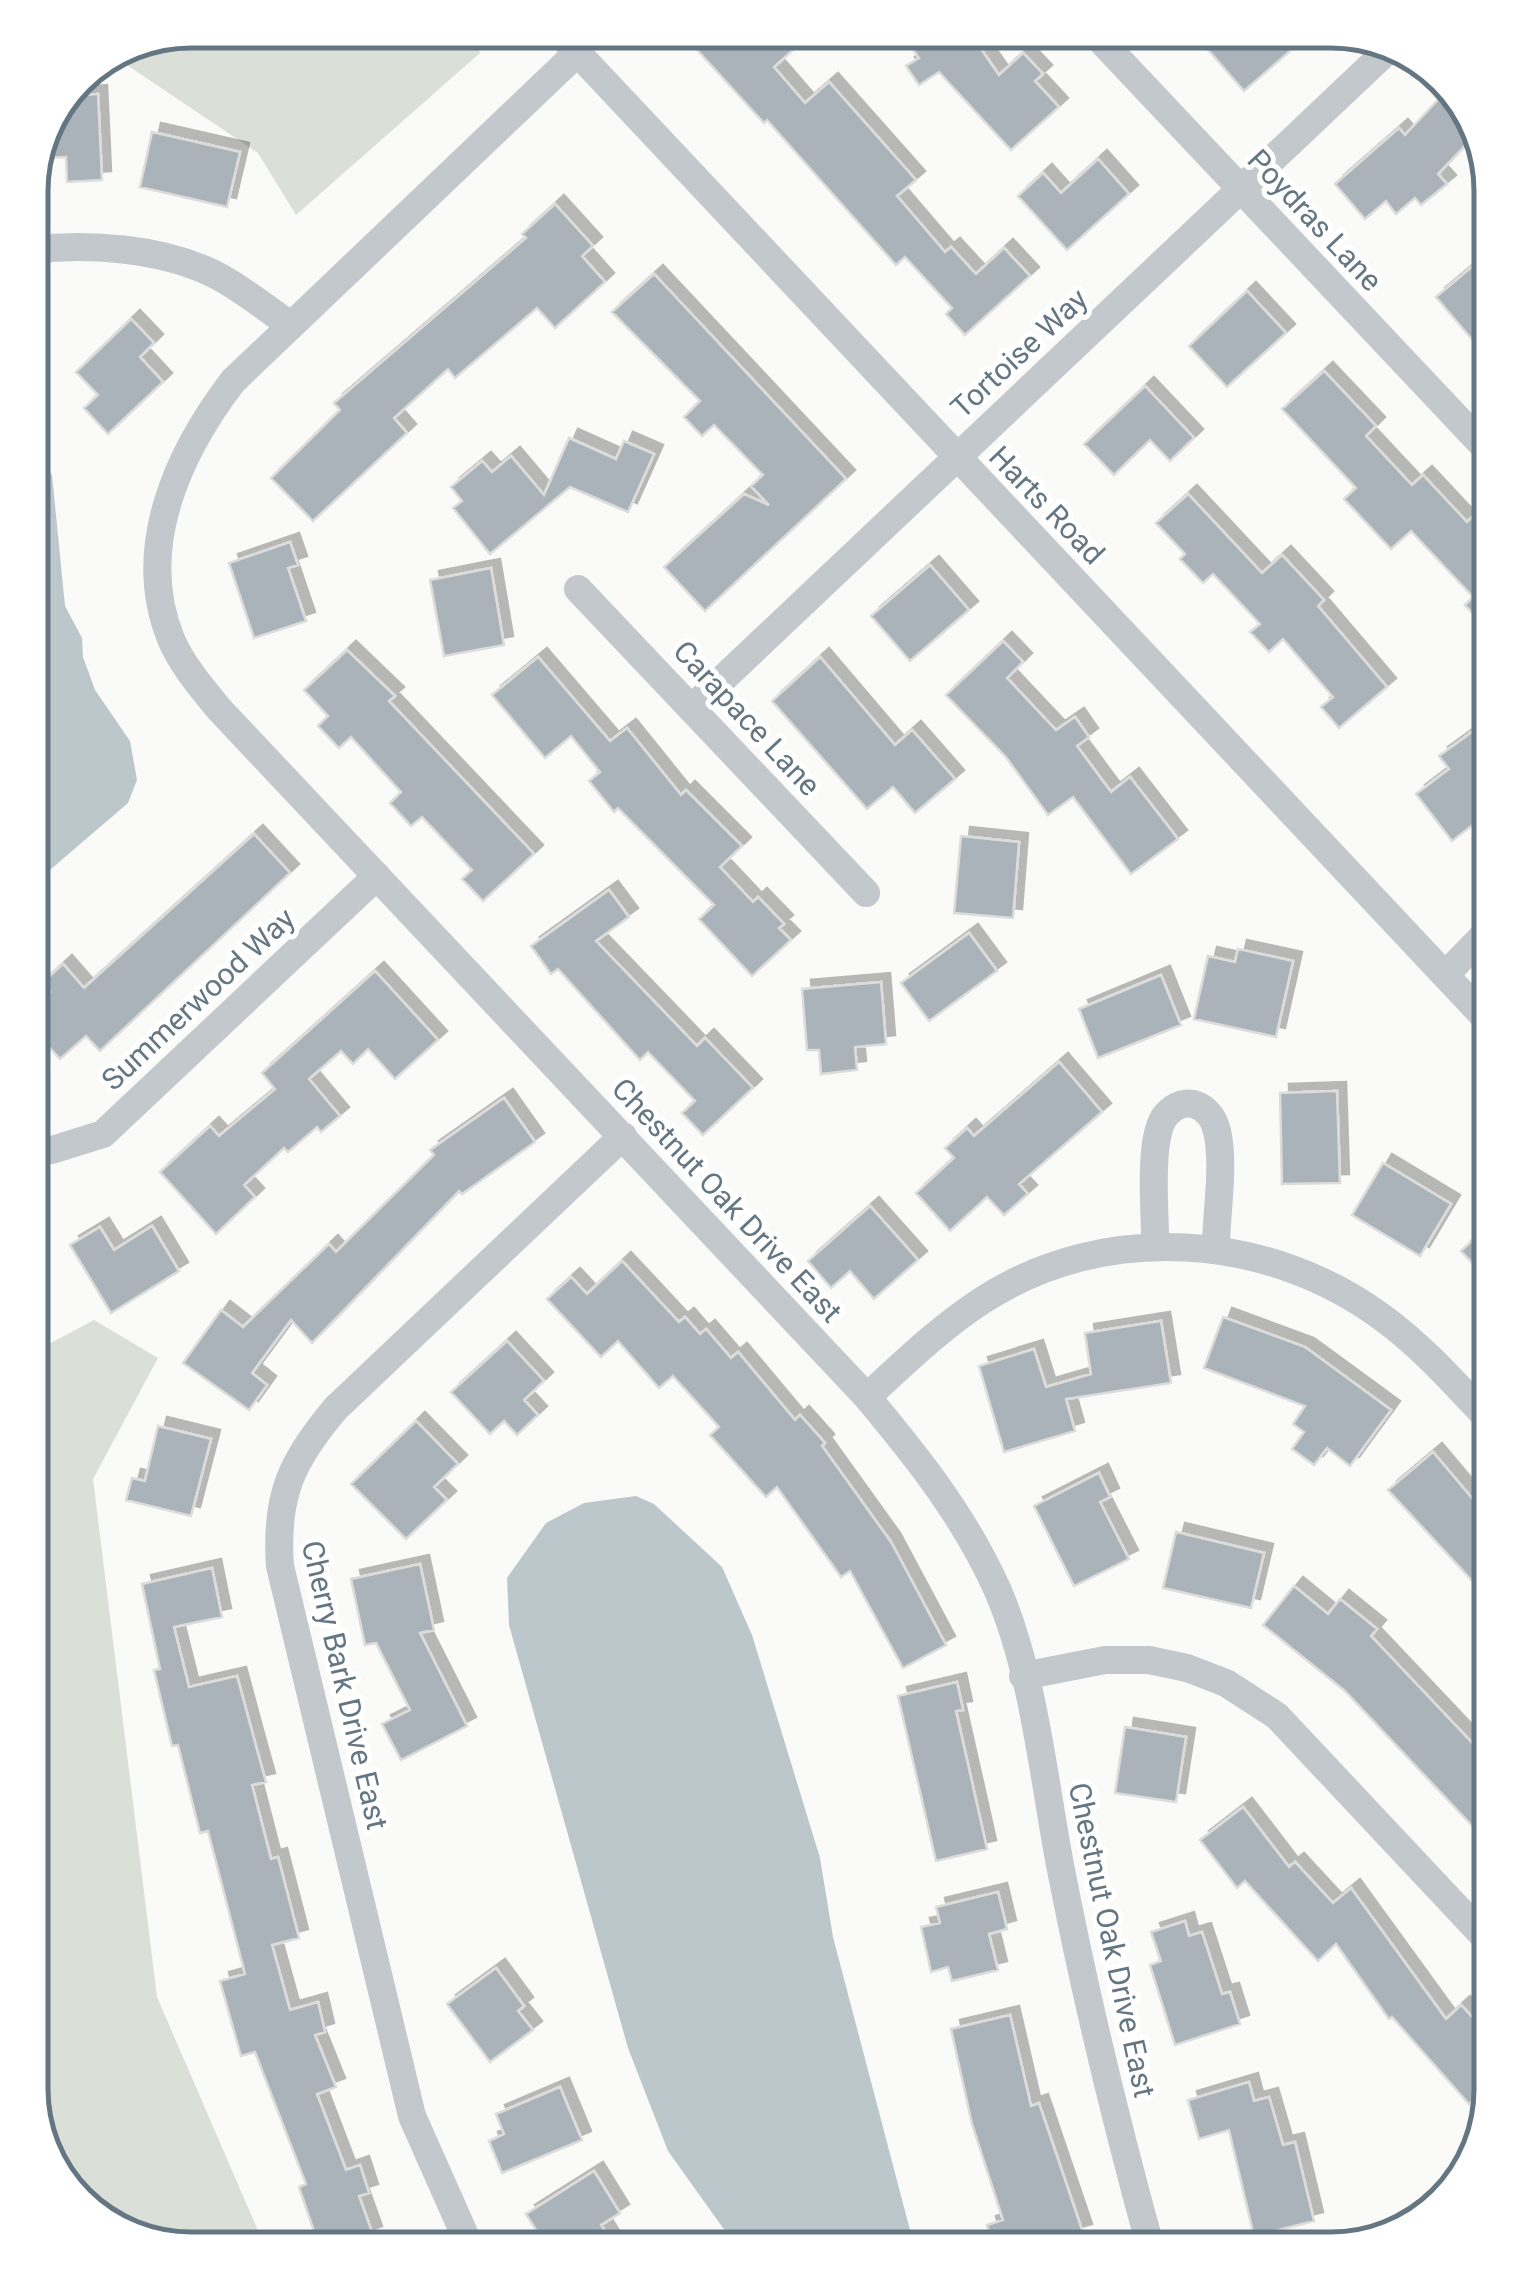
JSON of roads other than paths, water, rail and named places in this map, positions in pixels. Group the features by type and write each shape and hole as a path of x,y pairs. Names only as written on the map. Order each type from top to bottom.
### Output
{"street":[{"name":"Harts Road","path":"573,48 1474,1006"},
{"name":"Poydras Lane","path":"1107,48 1474,435"},
{"name":"Chestnut Oak Drive East","path":"577,52 233,381 200,424 174,479 159,537 158,591 171,639 190,674 867,1397 932,1474 968,1531 999,1594 1023,1676 1071,1920 1147,2232"},
{"name":"Tortoise Way","path":"693,707 1381,56"},
{"path":"48,250 108,249 167,257 212,274 289,324"},
{"name":"Carapace Lane","path":"578,589 866,893"},
{"name":"Summerwood Way","path":"52,1150 102,1134 377,876"},
{"path":"1444,974 1474,945"},
{"path":"1155,1246 1156,1135 1164,1116 1180,1104 1197,1103 1210,1112 1218,1132 1216,1248"},
{"name":"Cherry Bark Drive East","path":"463,2231 412,2116 280,1566 277,1520 287,1482 305,1444 336,1408 623,1136"},
{"path":"867,1397 942,1328 987,1297 1037,1273 1096,1254 1155,1246 1216,1248 1301,1272 1345,1293 1425,1352 1474,1404"},
{"path":"1023,1676 1105,1660 1150,1660 1226,1683 1278,1716 1474,1927"}]}
